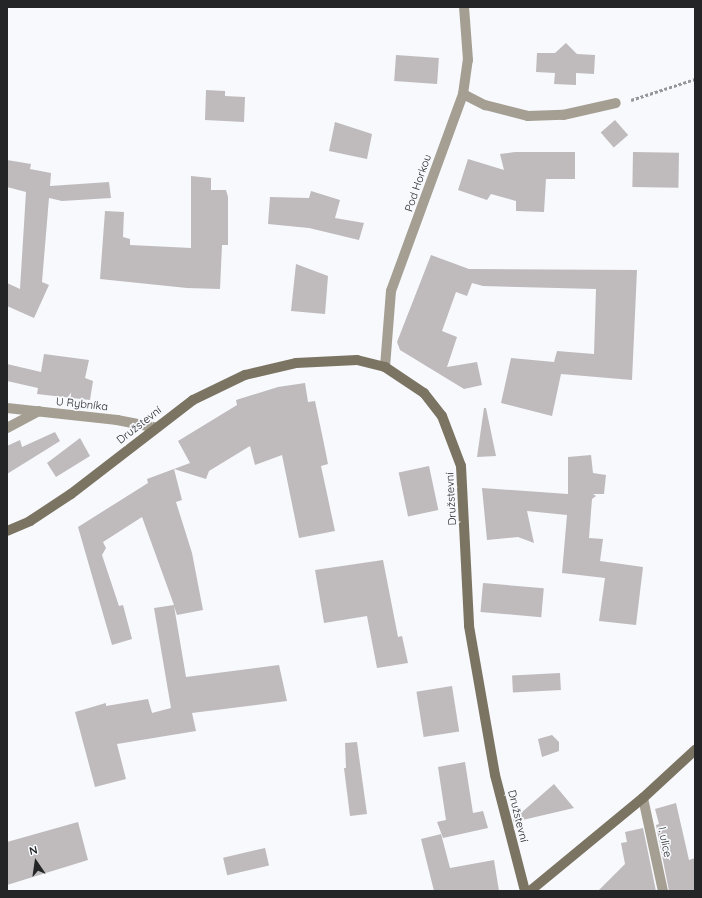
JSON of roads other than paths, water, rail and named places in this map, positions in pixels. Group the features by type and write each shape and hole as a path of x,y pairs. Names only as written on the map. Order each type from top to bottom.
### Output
{"main road":[{"name":"Družstevní","path":"7,531 30,521 71,494 154,427 210,390 266,369 314,361 357,360 385,367 435,404 450,433 461,466 469,626 495,775 525,891"},
{"path":"530,891 643,798 695,750"}],"street":[{"name":"Pod Horkou","path":"385,367 391,291 463,94 468,60 464,7"},
{"path":"463,94 485,105 528,116 562,115 616,103"},
{"name":"U Rybníka","path":"7,408 117,420 154,427"},
{"path":"7,428 38,411"},
{"name":"I. ulice","path":"643,798 663,891"}]}
